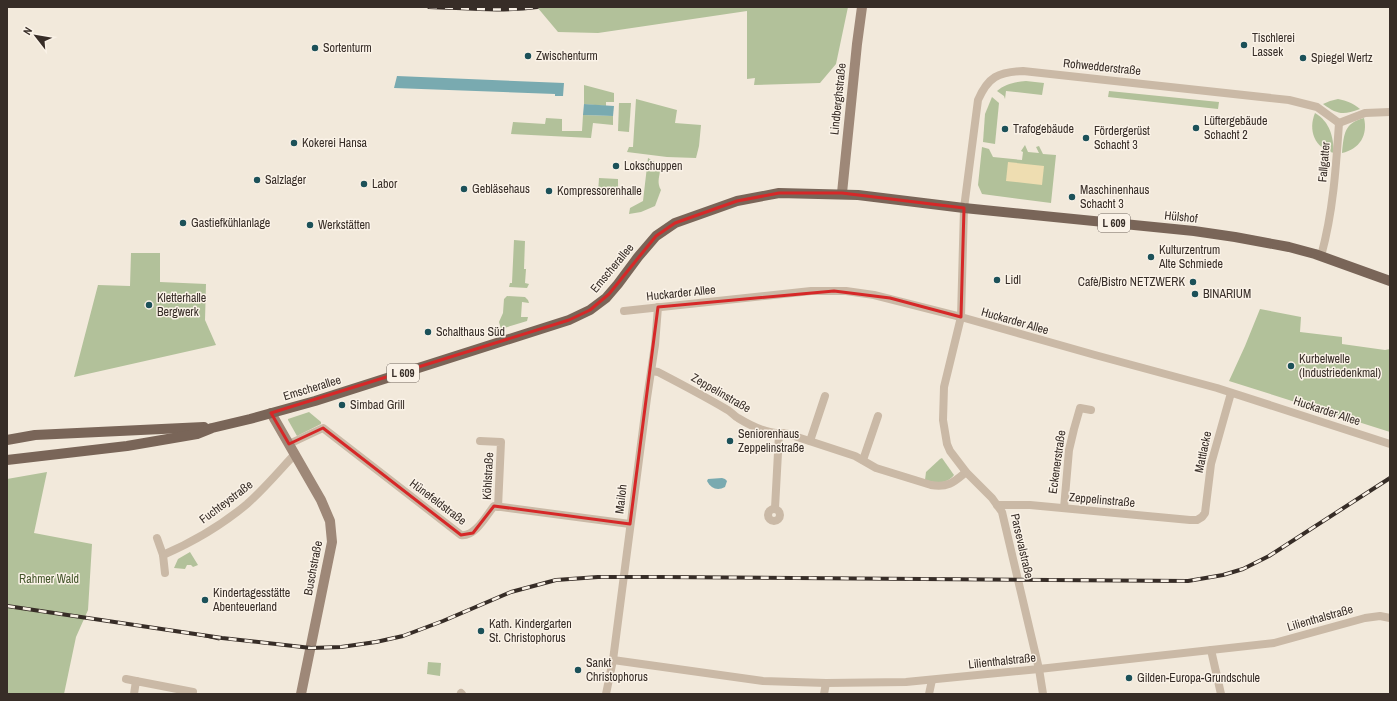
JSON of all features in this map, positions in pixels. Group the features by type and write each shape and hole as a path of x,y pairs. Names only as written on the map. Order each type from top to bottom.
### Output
{"main road":[{"name":"Emscherallee","path":"7,460 127,446 197,434 212,428 315,401 546,328 590,310 606,298 656,236 675,223 737,201 779,193 842,194 964,208"},
{"name":"Hülshof","path":"964,208 1194,231 1281,246 1321,256 1390,280"},
{"name":"Emscherallee","path":"7,440 35,435 212,428"}],"street":[{"name":"Lindberghstraße","path":"842,194 856,50 862,7"},
{"name":"Rohwedderstraße","path":"964,208 978,100 983,88 990,80 1009,71 1023,71 1289,100 1317,107 1339,123"},
{"path":"1339,123 1365,113 1390,112"},
{"name":"Fallgatter","path":"1321,256 1329,220 1334,185 1339,123"},
{"name":"Parsevalstraße","path":"964,208 961,317 944,387 943,420 947,444 950,451 966,472 998,504 1002,512 1039,669 1043,694"},
{"name":"Huckarder Allee","path":"624,311 806,292 858,292 890,298 1095,356 1217,388 1390,444"},
{"name":"Mailoh","path":"606,694 613,660 647,398 652,371 658,307"},
{"name":"Zeppelinstraße","path":"652,371 658,372 730,410 738,418 756,427 810,441 855,456 876,468 941,487 949,485 966,472"},
{"name":"Mattlacke","path":"1202,517 1207,507 1211,464 1231,393"},
{"path":"810,441 825,396"},
{"name":"Eckenerstraße","path":"1064,508 1069,450 1074,429 1080,408 1091,410"},
{"name":"Buschstraße","path":"271,413 321,500 330,521 332,536 301,694"},
{"path":"863,460 878,416"},
{"name":"Hünefeldstraße","path":"288,444 323,428 465,536 472,533 494,506 498,507"},
{"path":"774,508 779,434"},
{"name":"Köhlstraße","path":"480,442 501,442 498,507"},
{"name":"Fuchteystraße","path":"162,555 196,539 233,515 262,490 294,454"},
{"name":"Zeppelinstraße","path":"998,504 1030,505 1190,520 1197,520 1202,517"},
{"path":"498,507 630,524"},
{"path":"157,538 165,573"},
{"name":"Lilienthalstraße","path":"613,660 763,681 879,683 932,680 1274,643 1365,618 1380,616 1390,618"},
{"path":"1211,650 1220,694"},
{"path":"126,679 193,692"},
{"path":"929,694 932,680"},
{"path":"134,694 136,681"},
{"path":"824,694 826,683"}],"highlighted area":[{"path":"779,193 842,193 964,208 961,317 890,298 834,291 658,307 630,524 494,506 473,533 461,535 323,428 289,444 271,413 569,320 590,310 609,294 656,236 675,223 737,201"}],"green space":[{"path":"537,7 848,7 836,64 820,83 754,85 755,78 747,79 747,11 598,33 558,32"},
{"path":"1026,81 1044,83 1042,95 1006,91 1005,99 1004,96 997,91 1010,84"},
{"path":"584,85 614,93 614,102 606,102 606,106 584,104"},
{"path":"1109,91 1219,102 1218,109 1108,97"},
{"path":"992,97 999,103 995,144 983,142 985,114"},
{"path":"636,99 677,110 675,123 701,125 696,158 667,157 627,152 629,147 633,147"},
{"path":"1338,99 1350,102 1360,109 1341,113 1323,104"},
{"path":"619,103 631,103 629,132 618,131"},
{"path":"1315,113 1324,121 1330,130 1334,153 1327,151 1317,143 1314,138 1312,126"},
{"path":"583,115 613,116 613,125 593,123 591,138 511,134 513,122 545,124 546,118 562,119 562,131 582,131"},
{"path":"1364,118 1364,135 1358,145 1342,153 1343,140 1346,130 1352,123"},
{"path":"1025,145 1028,152 1039,153 1036,147 1039,146 1043,154 1056,155 1051,203 982,194 978,185 982,147 989,149 993,157 1022,160 1023,152 1021,151"},
{"path":"648,158 655,162 660,169 659,185 661,190 655,206 641,212 629,214 630,208 643,201"},
{"path":"599,178 618,179 618,193 598,193"},
{"path":"514,240 525,241 524,269 526,269 525,283 529,284 527,288 509,287 510,283 512,283"},
{"name":"Kletterhalle Bergwerk","path":"131,253 160,253 160,282 206,284 205,320 216,345 74,377 98,285 130,286"},
{"path":"507,296 525,297 528,300 529,303 522,302 521,317 528,317 527,321 501,329 499,322 503,313 504,299"},
{"path":"1260,309 1301,317 1300,332 1342,337 1342,344 1385,350 1390,349 1390,432 1229,381"},
{"path":"309,412 321,422 321,424 297,436 288,419"},
{"path":"942,458 954,475 944,482 925,480 926,472"},
{"name":"Rahmer Wald","path":"47,472 34,533 92,544 88,610 76,637 64,694 7,694 7,479"},
{"path":"190,552 198,565 193,567 191,565 187,565 185,569 174,568 178,559"},
{"path":"428,662 441,663 440,676 427,674"}],"sand":[{"path":"1008,162 1044,166 1042,185 1006,181"}],"water":[{"path":"397,76 564,83 563,96 555,96 555,94 394,88"},
{"path":"584,104 614,106 613,116 583,115"},
{"path":"722,478 727,481 725,487 720,489 713,487 707,481 708,479"}],"tram line":[{"path":"183,632 219,640"}],"railway":[{"path":"429,7 496,9 537,7"},
{"path":"7,606 222,638 311,648 341,647 403,636 443,621 511,592 556,580 598,577 662,577 1188,581 1223,575 1243,569 1269,556 1390,478"}],"place":[{"name":"Tischlerei Lassek","path":"1244,45"},
{"name":"Sortenturm","path":"315,48"},
{"name":"Zwischenturm","path":"528,56"},
{"name":"Spiegel Wertz","path":"1303,58"},
{"name":"Lüftergebäude Schacht 2","path":"1196,128"},
{"name":"Trafogebäude","path":"1005,129"},
{"name":"Fördergerüst Schacht 3","path":"1086,138"},
{"name":"Kokerei Hansa","path":"294,143"},
{"name":"Lokschuppen","path":"616,166"},
{"name":"Salzlager","path":"257,180"},
{"name":"Labor","path":"364,184"},
{"name":"Gebläsehaus","path":"464,189"},
{"name":"Kompressorenhalle","path":"549,191"},
{"name":"Maschinenhaus Schacht 3","path":"1072,197"},
{"name":"Gastiefkühlanlage","path":"183,223"},
{"name":"Werkstätten","path":"310,225"},
{"name":"Kulturzentrum Alte Schmiede","path":"1151,257"},
{"name":"Lidl","path":"997,280"},
{"name":"Cafè/Bistro NETZWERK","path":"1193,282"},
{"name":"BINARIUM","path":"1195,294"},
{"name":"Kletterhalle Bergwerk","path":"149,305"},
{"name":"Schalthaus Süd","path":"428,332"},
{"name":"Kurbelwelle (Industriedenkmal)","path":"1291,366"},
{"name":"Simbad Grill","path":"342,405"},
{"name":"Seniorenhaus Zeppelinstraße","path":"730,441"},
{"name":"Kindertagesstätte Abenteuerland","path":"205,600"},
{"name":"Kath. Kindergarten St. Christophorus","path":"481,631"},
{"name":"Sankt Christophorus","path":"578,670"},
{"name":"Gilden-Europa-Grundschule","path":"1129,678"}]}
